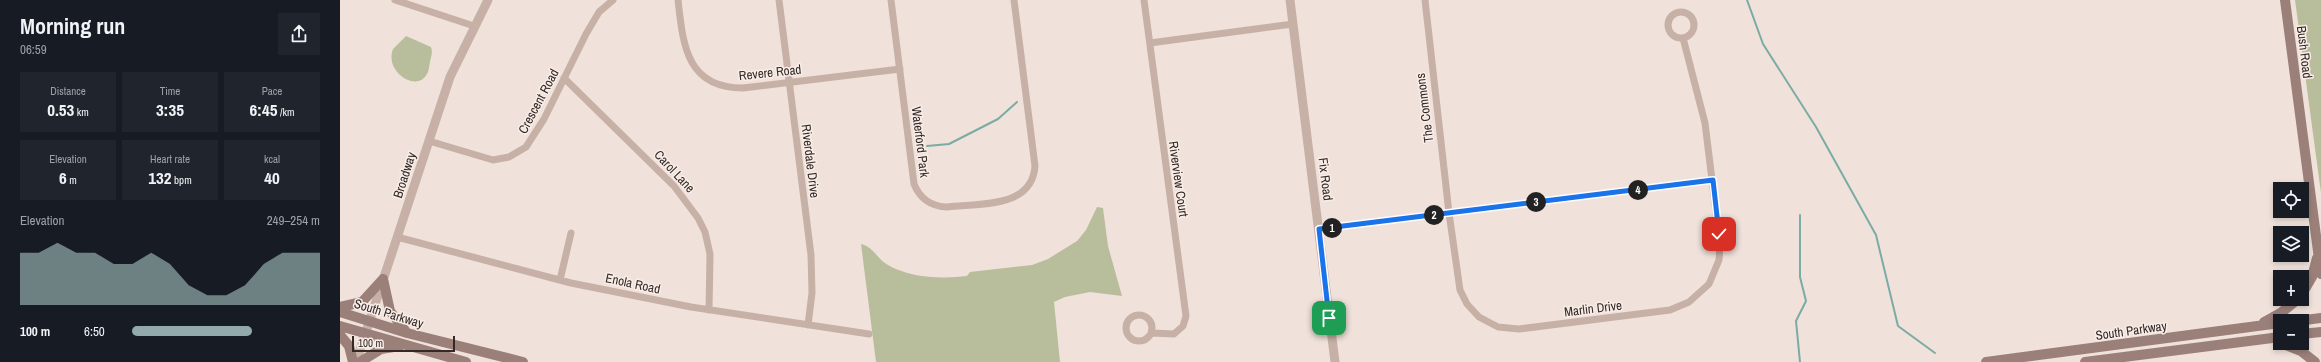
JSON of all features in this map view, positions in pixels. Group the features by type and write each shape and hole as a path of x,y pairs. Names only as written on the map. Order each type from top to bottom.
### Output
{"main road":[{"name":"Bush Road","path":"2285,0 2320,254 2321,274"},
{"path":"2309,282 2320,254"},
{"path":"340,307 362,302 384,279"},
{"path":"384,279 390,311 407,333"},
{"path":"2251,327 2274,317 2289,306"},
{"name":"South Parkway","path":"340,312 407,333 524,362"},
{"path":"2309,320 2321,318"},
{"name":"South Parkway","path":"1986,362 2273,324"},
{"name":"South Parkway","path":"340,326 466,362"},
{"path":"2309,333 2321,332"},
{"path":"340,335 348,346 353,362"},
{"name":"South Parkway","path":"2085,362 2273,338"},
{"path":"2259,340 2273,342"},
{"path":"360,362 381,349 405,345"},
{"path":"2298,350 2315,362"}],"street":[{"path":"395,0 474,26"},
{"name":"Broadway","path":"356,362 450,77 488,0"},
{"name":"Crescent Road","path":"429,141 493,160 517,154 532,139 599,12 613,0"},
{"name":"Revere Road","path":"678,0 683,44 687,56 702,74 720,84 733,88 900,68"},
{"name":"Riverdale Drive","path":"779,0 811,255 812,292 808,325"},
{"name":"Waterford Park","path":"891,0 914,184 920,195 930,204 946,207 1016,198 1023,194 1032,182 1035,166 1014,0"},
{"name":"Riverview Court","path":"1144,0 1186,316 1183,326 1174,334 1152,332"},
{"name":"Fix Road","path":"1290,0 1335,362"},
{"name":"The Commons","path":"1426,0 1449,213"},
{"path":"1150,43 1293,24"},
{"name":"Marlin Drive","path":"1449,213 1460,290 1472,310 1489,324 1519,329 1635,315 1680,307 1697,296 1709,284 1719,260 1720,245 1705,123 1683,38"},
{"name":"Carol Lane","path":"564,78 668,180 698,218 705,232 710,254 709,310"},
{"path":"1319,229 1713,180"},
{"path":"560,280 571,233"},
{"name":"Enola Road","path":"397,237 560,280 709,310 869,334"}],"green space":[{"path":"2295,0 2321,0 2321,193"},
{"path":"406,36 431,47 432,49 428,73 422,79 416,81 409,81 397,72 391,57 393,49"},
{"path":"1097,207 1103,208 1108,246 1122,296 1090,292 1065,297 1054,302 1060,362 876,362 861,244 869,247 884,263 906,273 937,277 967,276 970,272 1032,265 1048,259 1077,241 1086,230"}],"waterway":[{"path":"1747,0 1763,44 1816,127 1876,235 1898,326 1935,353"},
{"path":"927,146 949,144 998,119 1017,102"},
{"path":"1800,215 1800,277 1806,301 1796,321 1800,362"}],"route":[{"path":"1329,318 1319,229 1713,180 1719,234"}]}
